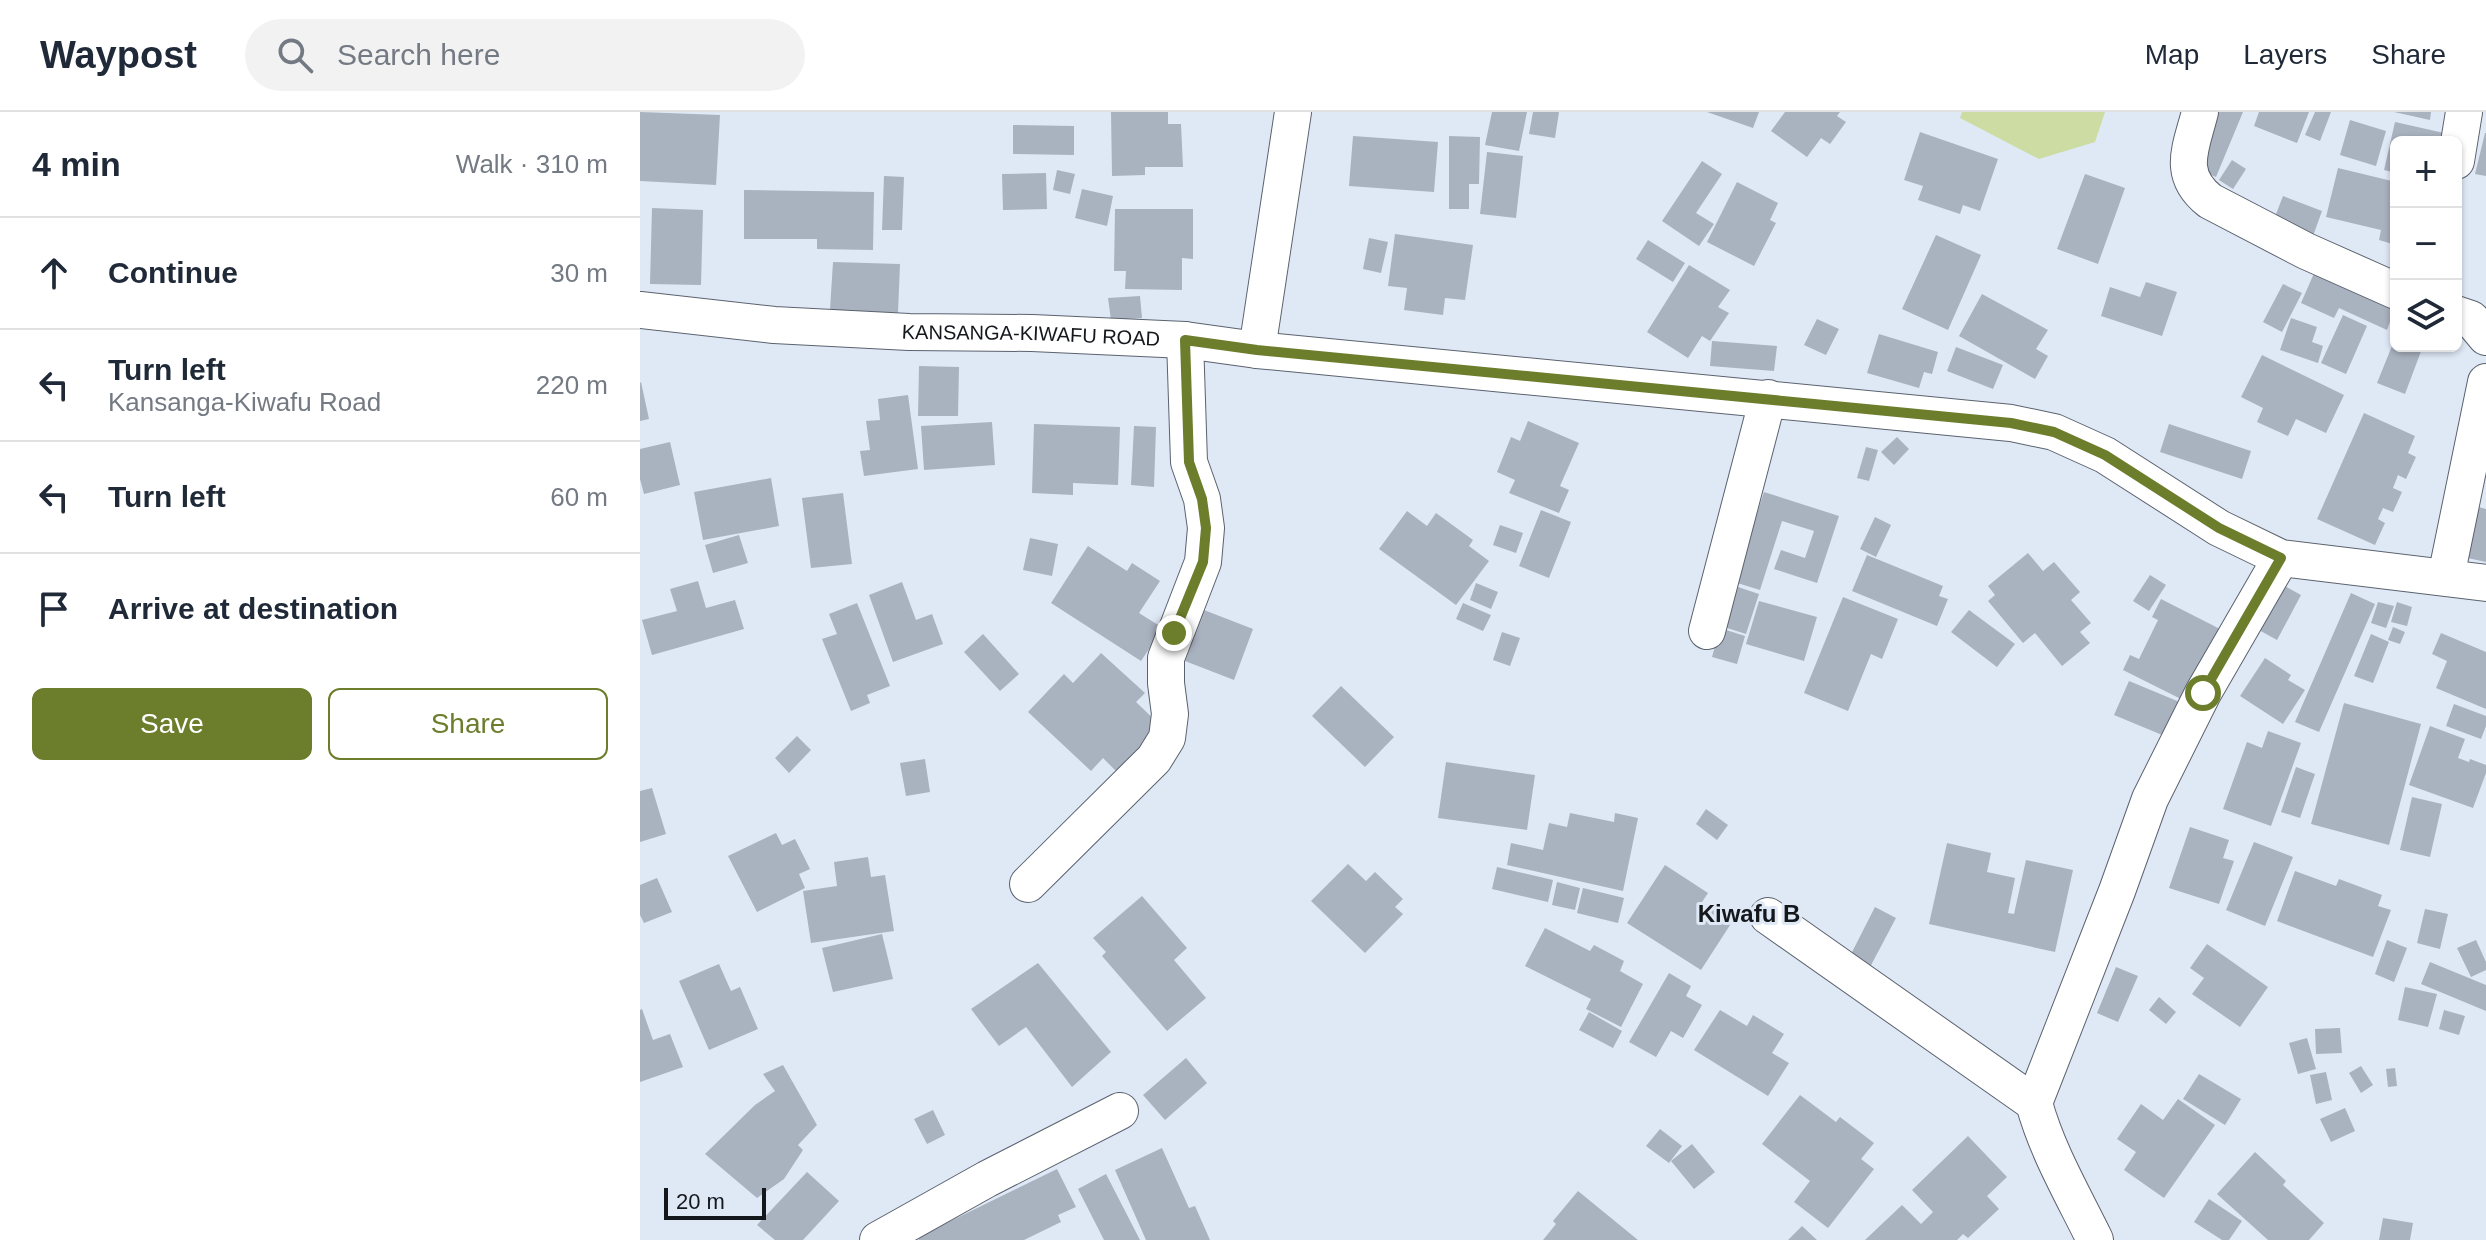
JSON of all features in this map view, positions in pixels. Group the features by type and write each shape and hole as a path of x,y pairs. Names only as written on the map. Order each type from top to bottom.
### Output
{"street":[{"path":"1257,350 1293,112"},
{"path":"2200,112 2188,163 2191,181 2199,192 2210,201 2306,251 2390,288"},
{"path":"2460,136 2464,112"},
{"name":"KANSANGA-KIWAFU ROAD","path":"640,310 774,325 1185,340 1257,350 2011,423 2054,432 2105,455 2219,528 2281,558 2486,583"},
{"path":"2462,316 2471,319 2486,337"},
{"path":"1028,884 1154,759 1167,738 1170,714 1166,658 1203,562 1206,528 1202,499 1189,462 1185,340"},
{"path":"2446,577 2486,382"},
{"path":"1707,631 1768,398"},
{"path":"2095,1240 2054,1157 2034,1103 2150,799 2203,693 2281,558"},
{"path":"1768,916 2034,1103"},
{"path":"878,1240 987,1179 1120,1111"}],"green space":[{"path":"1962,112 2105,112 2095,142 2039,159 1960,118"}],"building":[{"path":"640,112 720,115 716,185 640,181"},
{"path":"1111,112 1168,112 1168,124 1181,124 1183,167 1145,167 1145,175 1112,176"},
{"path":"1492,112 1527,112 1519,151 1485,145"},
{"path":"1533,112 1559,112 1555,138 1529,134"},
{"path":"1707,112 1759,112 1753,128"},
{"path":"1785,112 1840,112 1837,116 1846,122 1830,144 1821,138 1807,157 1771,131"},
{"path":"2219,112 2243,112 2216,177 2196,169"},
{"path":"2259,112 2309,112 2297,143 2254,126"},
{"path":"2315,112 2331,112 2320,141 2305,135"},
{"path":"2394,112 2431,112 2430,120"},
{"path":"2350,120 2386,131 2376,166 2340,155"},
{"path":"2395,122 2453,135 2453,136 2392,136"},
{"path":"1013,125 1074,126 1074,155 1013,154"},
{"path":"1920,132 1998,159 1980,211 1963,205 1960,214 1918,200 1923,186 1904,180"},
{"path":"2486,133 2486,176 2475,174"},
{"path":"1353,136 1438,142 1434,192 1349,186"},
{"path":"1449,136 1480,137 1479,184 1469,184 1469,209 1449,209"},
{"path":"2390,144 2390,172 2384,170"},
{"path":"1487,152 1523,156 1516,218 1480,214"},
{"path":"2232,160 2246,169 2233,189 2219,180"},
{"path":"1702,161 1722,174 1696,213 1714,224 1699,246 1662,221"},
{"path":"2338,168 2390,181 2390,243 2379,240 2381,230 2326,217"},
{"path":"1057,170 1075,174 1070,194 1053,190"},
{"path":"1046,173 1047,209 1003,210 1002,174"},
{"path":"2085,174 2125,188 2098,264 2057,249"},
{"path":"884,176 904,177 902,230 882,230"},
{"path":"1737,182 1778,203 1770,220 1776,223 1754,266 1707,242"},
{"path":"1082,189 1113,196 1107,226 1075,218"},
{"path":"744,190 874,192 873,250 817,249 817,239 744,239"},
{"path":"2283,196 2322,211 2313,236 2273,222"},
{"path":"652,208 703,210 701,285 650,284"},
{"path":"1115,209 1193,209 1193,259 1182,258 1182,290 1125,289 1126,271 1114,271"},
{"path":"1395,234 1473,245 1465,300 1445,298 1443,315 1404,310 1407,288 1388,286"},
{"path":"1936,235 1981,255 1948,330 1902,309"},
{"path":"1369,238 1388,242 1381,273 1363,269"},
{"path":"1648,240 1685,263 1673,282 1636,259"},
{"path":"833,262 900,264 898,313 830,310"},
{"path":"1689,265 1730,290 1718,307 1729,313 1710,341 1702,336 1688,358 1647,332"},
{"path":"2315,271 2390,303 2390,322 2387,330 2339,308 2334,318 2301,303"},
{"path":"2146,282 2177,292 2162,336 2101,316 2110,287 2140,297"},
{"path":"2283,284 2302,293 2282,332 2263,322"},
{"path":"1982,294 2048,330 2036,349 2048,356 2035,379 1959,336"},
{"path":"1140,296 1142,318 1111,320 1108,298"},
{"path":"2343,315 2367,326 2346,374 2321,363"},
{"path":"2291,318 2317,327 2312,342 2323,346 2318,363 2280,350"},
{"path":"1817,319 1839,329 1826,355 1804,345"},
{"path":"1879,334 1938,352 1932,374 1924,372 1919,388 1867,373"},
{"path":"1712,341 1777,346 1774,371 1710,366"},
{"path":"1956,347 2003,365 1993,389 1947,371"},
{"path":"2390,351 2421,352 2405,394 2377,383"},
{"path":"2262,355 2344,395 2326,433 2296,419 2288,436 2257,422 2263,408 2241,397"},
{"path":"919,366 959,367 958,416 918,416"},
{"path":"640,383 649,419 640,421"},
{"path":"908,395 918,469 864,476 860,451 870,450 866,421 880,420 878,399"},
{"path":"2364,413 2415,436 2408,453 2416,457 2406,479 2398,475 2393,488 2402,492 2393,512 2383,508 2378,519 2385,523 2375,545 2317,519"},
{"path":"1528,421 1579,443 1560,486 1569,490 1559,513 1509,493 1515,480 1497,472 1511,437 1520,441"},
{"path":"992,422 995,465 924,470 921,426"},
{"path":"1034,424 1120,427 1118,485 1073,483 1073,495 1032,493"},
{"path":"2169,424 2251,451 2242,479 2160,452"},
{"path":"1134,426 1156,427 1154,487 1131,485"},
{"path":"1897,437 1909,449 1894,465 1881,452"},
{"path":"670,442 680,485 644,494 640,479 640,449"},
{"path":"1866,447 1878,450 1869,481 1857,478"},
{"path":"771,478 779,526 703,540 694,492"},
{"path":"1764,492 1839,516 1817,583 1774,569 1781,550 1805,558 1814,531 1782,521 1760,590 1734,582"},
{"path":"843,493 852,564 811,568 802,498"},
{"path":"2475,506 2486,509 2486,562 2463,557"},
{"path":"1541,510 1571,522 1549,578 1519,566"},
{"path":"1407,511 1427,526 1436,513 1473,540 1469,546 1489,561 1456,605 1379,549"},
{"path":"1875,517 1891,525 1876,557 1860,549"},
{"path":"1500,525 1523,533 1516,553 1493,545"},
{"path":"739,535 748,563 713,573 705,545"},
{"path":"1030,538 1058,544 1052,576 1023,570"},
{"path":"1088,546 1127,571 1132,563 1160,581 1139,613 1163,628 1141,661 1051,603"},
{"path":"2028,553 2043,571 2054,562 2080,592 2071,600 2091,623 2080,632 2090,643 2062,666 2035,633 2023,643 1988,601 1995,595 1988,586"},
{"path":"1867,555 1943,586 1939,596 1948,599 1937,626 1852,591"},
{"path":"2150,575 2166,585 2149,611 2133,601"},
{"path":"698,581 706,608 735,600 744,629 652,655 642,620 677,611 670,589"},
{"path":"902,582 916,620 932,614 943,644 893,662 869,595"},
{"path":"1476,583 1498,592 1491,609 1470,600"},
{"path":"2281,584 2301,595 2277,640 2257,629"},
{"path":"1738,587 1759,594 1746,634 1724,627"},
{"path":"2351,593 2375,604 2319,732 2295,722"},
{"path":"1843,597 1898,619 1882,659 1871,654 1848,711 1804,693"},
{"path":"2161,599 2222,630 2185,701 2123,670 2130,655 2139,659 2158,620 2152,617"},
{"path":"1759,601 1817,617 1804,661 1746,644"},
{"path":"2378,602 2394,606 2386,628 2371,623"},
{"path":"2397,602 2412,607 2407,626 2391,622"},
{"path":"857,603 890,686 867,695 870,703 851,711 822,639 837,634 829,614"},
{"path":"1463,603 1491,615 1483,631 1456,619"},
{"path":"1204,610 1253,629 1234,680 1185,661"},
{"path":"1969,610 2015,644 1997,667 1951,632"},
{"path":"2393,627 2405,632 2400,644 2388,640"},
{"path":"1720,628 1745,636 1737,664 1712,657"},
{"path":"1502,632 1520,638 1510,666 1493,660"},
{"path":"2441,633 2486,652 2486,709 2436,688 2447,661 2432,654"},
{"path":"983,634 1019,674 1000,691 964,652"},
{"path":"2371,634 2389,642 2373,683 2354,676"},
{"path":"1101,653 1145,693 1136,702 1160,725 1117,772 1103,758 1091,771 1028,712 1064,674 1073,683"},
{"path":"2265,658 2291,675 2288,680 2305,690 2283,724 2240,696"},
{"path":"2129,681 2182,703 2167,737 2114,715"},
{"path":"1341,686 1394,737 1365,767 1312,716"},
{"path":"2344,703 2421,724 2389,845 2311,824"},
{"path":"2454,704 2486,716 2481,739 2446,726"},
{"path":"2430,726 2465,739 2458,758 2486,765 2473,808 2409,785"},
{"path":"2268,731 2301,743 2271,826 2223,809 2247,742 2262,748"},
{"path":"797,736 811,750 789,773 775,758"},
{"path":"925,759 930,792 906,796 900,763"},
{"path":"1446,762 1535,775 1527,830 1438,818"},
{"path":"2296,767 2315,774 2300,818 2281,812"},
{"path":"652,788 666,834 640,842 640,791"},
{"path":"2412,797 2442,804 2430,857 2400,850"},
{"path":"1706,809 1728,825 1717,840 1696,824"},
{"path":"1570,813 1614,822 1615,813 1638,818 1623,891 1507,865 1511,843 1543,850 1549,823 1567,827"},
{"path":"2190,827 2229,840 2223,858 2234,861 2219,904 2169,888"},
{"path":"776,833 782,845 795,839 810,869 799,874 805,888 757,912 728,856"},
{"path":"2254,842 2293,857 2265,926 2226,910"},
{"path":"1947,843 1991,853 1987,872 2015,878 2008,913 2014,914 2026,860 2073,870 2055,952 1929,924"},
{"path":"868,857 871,877 885,875 894,931 811,943 803,891 837,886 834,862"},
{"path":"1348,864 1366,881 1375,872 1403,899 1395,907 1403,914 1365,953 1311,901"},
{"path":"1665,865 1708,893 1702,902 1732,922 1701,970 1627,923"},
{"path":"1497,867 1553,880 1548,902 1492,889"},
{"path":"2295,871 2336,886 2339,879 2382,895 2378,906 2391,910 2373,957 2277,921"},
{"path":"657,878 672,912 644,923 640,915 640,885"},
{"path":"1557,882 1580,888 1575,910 1552,905"},
{"path":"1583,888 1624,898 1618,923 1577,913"},
{"path":"1142,896 1187,948 1174,960 1206,998 1167,1031 1102,956 1106,952 1093,938"},
{"path":"1875,907 1896,918 1869,969 1849,958"},
{"path":"2425,909 2448,914 2440,949 2417,943"},
{"path":"1545,928 1590,951 1594,945 1624,961 1620,971 1643,984 1621,1027 1586,1009 1591,999 1525,966"},
{"path":"882,934 893,979 833,992 822,948"},
{"path":"2387,940 2407,948 2394,982 2375,974"},
{"path":"2476,940 2486,962 2486,970 2471,977 2457,948"},
{"path":"2207,944 2268,987 2240,1027 2192,994 2204,978 2190,968"},
{"path":"2430,962 2486,985 2486,1011 2421,984"},
{"path":"1038,963 1111,1052 1072,1087 1026,1027 999,1046 971,1009"},
{"path":"719,964 731,991 740,987 758,1029 709,1050 679,981"},
{"path":"2116,967 2138,976 2118,1022 2097,1013"},
{"path":"1669,973 1691,986 1686,996 1702,1005 1683,1038 1671,1031 1656,1057 1629,1042"},
{"path":"2405,987 2437,994 2428,1027 2398,1020"},
{"path":"2159,997 2176,1012 2166,1024 2149,1010"},
{"path":"640,1010 653,1040 670,1034 683,1067 640,1082"},
{"path":"1720,1010 1747,1026 1753,1015 1784,1034 1772,1053 1789,1063 1768,1096 1694,1050"},
{"path":"2444,1010 2465,1016 2459,1035 2439,1029"},
{"path":"1589,1012 1622,1031 1613,1048 1579,1030"},
{"path":"2340,1028 2342,1053 2316,1054 2315,1029"},
{"path":"2307,1038 2316,1069 2298,1074 2289,1043"},
{"path":"1186,1058 1207,1083 1165,1120 1143,1095"},
{"path":"783,1065 817,1125 798,1145 803,1150 784,1179 757,1198 705,1154 755,1105 775,1091 763,1074"},
{"path":"2361,1066 2373,1085 2361,1093 2349,1073"},
{"path":"2395,1068 2397,1086 2388,1087 2386,1069"},
{"path":"2326,1072 2332,1100 2316,1104 2310,1075"},
{"path":"2199,1074 2241,1099 2225,1125 2183,1099"},
{"path":"1800,1095 1836,1122 1840,1117 1874,1143 1861,1159 1874,1169 1828,1228 1794,1202 1810,1181 1762,1144"},
{"path":"2178,1099 2215,1125 2164,1198 2124,1170 2136,1152 2117,1139 2141,1104 2163,1120"},
{"path":"2345,1108 2355,1131 2331,1142 2320,1119"},
{"path":"933,1110 945,1135 927,1144 914,1119"},
{"path":"1660,1129 1682,1146 1669,1163 1646,1146"},
{"path":"1968,1136 2007,1177 1987,1196 1999,1209 1968,1238 1963,1234 1957,1240 1865,1240 1902,1205 1921,1224 1933,1212 1912,1190"},
{"path":"1692,1144 1715,1172 1694,1189 1671,1161"},
{"path":"1162,1148 1189,1208 1195,1206 1210,1240 1146,1240 1115,1170"},
{"path":"2255,1152 2286,1181 2283,1185 2324,1223 2309,1240 2268,1240 2217,1194"},
{"path":"1057,1169 1076,1207 1058,1215 1061,1222 1024,1240 919,1240 918,1237"},
{"path":"807,1172 839,1201 803,1240 775,1240 757,1225"},
{"path":"1106,1174 1140,1240 1104,1240 1078,1189"},
{"path":"1578,1191 1638,1240 1543,1240 1556,1224 1553,1221"},
{"path":"2209,1199 2242,1221 2229,1240 2222,1240 2194,1222"},
{"path":"2383,1218 2413,1223 2410,1240 2379,1240"},
{"path":"1802,1226 1817,1240 1788,1240"}],"district":[{"name":"Kiwafu B","path":"1749,914"}],"route":[{"path":"1174,633 1203,562 1206,528 1202,499 1189,462 1185,340 1257,350 2011,423 2054,432 2105,455 2219,528 2281,558 2203,693"}]}
